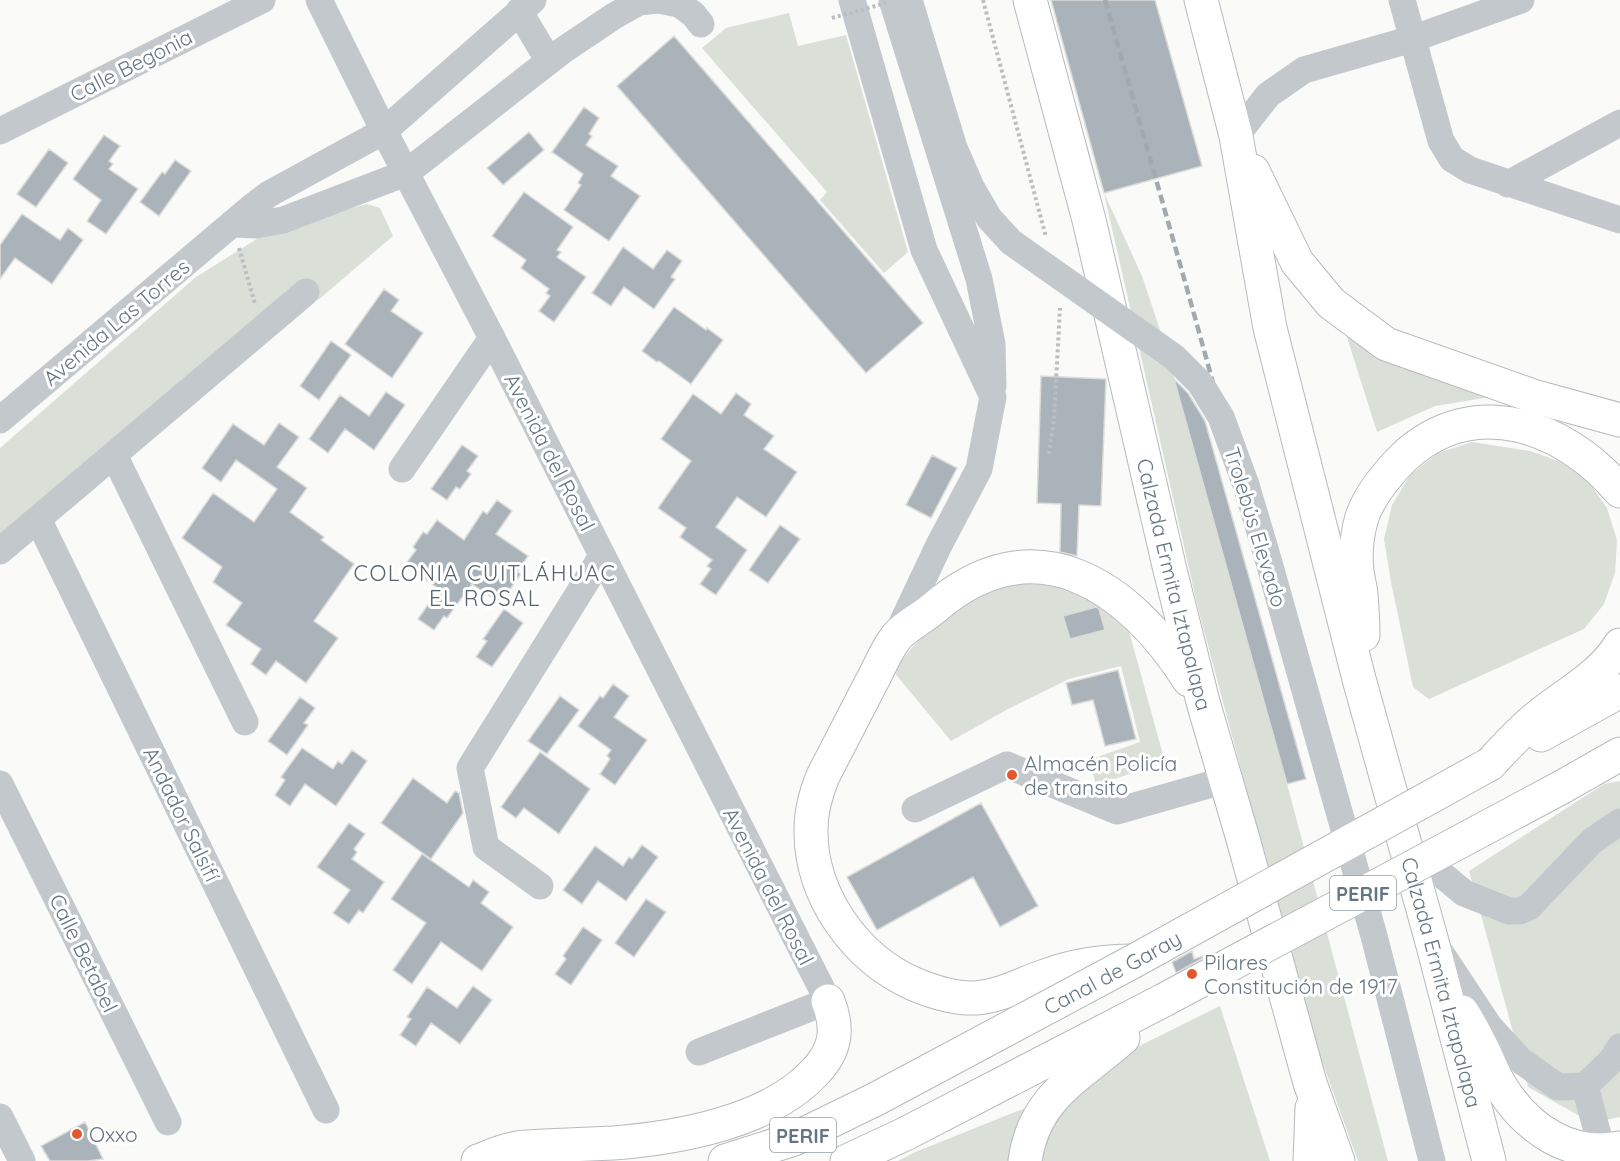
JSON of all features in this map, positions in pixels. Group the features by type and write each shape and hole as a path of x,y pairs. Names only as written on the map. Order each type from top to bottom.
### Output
{"main road":[{"name":"Calzada Ermita Iztapalapa","path":"1030,0 1089,220 1203,702 1310,1083 1338,1161"},
{"name":"Calzada Ermita Iztapalapa","path":"1201,0 1236,136 1270,328 1359,679 1431,938 1489,1161"},
{"path":"1236,136 1297,262 1331,303 1340,310 1386,344 1536,397 1620,420"},
{"path":"1359,679 1363,635 1356,551 1358,531 1370,500 1381,482 1395,465 1426,440 1444,430 1462,424 1501,422 1519,424 1554,437 1594,465 1620,492"},
{"path":"1134,961 1100,962 1067,969 1006,992 974,998 947,995 900,978 881,966 848,933 824,891 812,850 811,829 816,793 896,636 967,584 1008,568 1061,570 1094,583 1108,592 1153,630 1167,647 1203,702"},
{"path":"1490,764 1538,716 1602,668 1620,645"},
{"name":"PERIF","path":"1490,764 1620,691"},
{"name":"PERIF","path":"846,1161 905,1134 1164,1000 1620,754"},
{"name":"Canal de Garay","path":"725,1161 794,1139 876,1100 1134,961 1490,764"},
{"path":"1562,787 1580,778 1620,767"},
{"path":"1441,981 1471,1026 1502,1089 1527,1120 1567,1146 1582,1149 1611,1149"},
{"path":"1025,1161 1031,1133 1048,1102 1072,1078 1116,1044 1164,1000"},
{"path":"478,1161 513,1148 616,1142 682,1133 750,1115 783,1099 799,1088 823,1064 833,1044 834,1023 828,1001"},
{"path":"1310,1083 1312,1110 1310,1161"}],"street":[{"name":"Calle Begonia","path":"0,131 262,0"},
{"name":"Avenida del Rosal","path":"319,0 828,1001"},
{"path":"233,224 256,225 283,220 406,173 556,56 614,16 639,2 658,0 679,4 693,14 701,24"},
{"path":"1402,0 1441,141 1452,159 1470,171 1620,220"},
{"path":"1236,136 1268,95 1304,70 1412,39 1521,0"},
{"path":"896,1 979,279 992,344 993,397 979,469 939,545 896,636"},
{"name":"Trolebús Elevado","path":"896,1 954,148 971,187 989,218 1011,242 1174,357 1200,383 1221,417 1246,486 1268,559 1374,936 1432,1161"},
{"name":"Avenida Las Torres","path":"0,420 269,194 384,131 526,6"},
{"path":"526,6 556,56"},
{"path":"842,9 924,250 993,397"},
{"path":"1508,184 1620,123"},
{"path":"0,551 306,292"},
{"path":"402,469 492,338"},
{"path":"114,455 244,722"},
{"name":"Andador Salsifí","path":"38,519 326,1110"},
{"path":"540,886 486,847 470,768 602,556"},
{"path":"915,809 1007,765 1118,811 1226,780"},
{"name":"Calle Betabel","path":"0,784 168,1122"},
{"path":"1404,843 1464,893 1509,911 1520,911 1529,907 1592,841 1620,822"},
{"path":"1431,938 1489,1026 1520,1060 1557,1087 1585,1086 1611,1061 1620,1047"},
{"path":"699,1052 828,1001"},
{"path":"1585,1086 1611,1149"},
{"path":"0,1117 22,1161"}],"path":[{"path":"983,0 1049,248"},
{"path":"842,9 896,1"},
{"path":"233,224 262,330"},
{"path":"1049,454 1054,420 1061,304"}],"shaded area":[{"path":"789,13 798,46 846,35 908,252 884,273 820,200 827,192 702,48 726,28"},
{"path":"1104,193 1142,276 1165,345 1287,784 1388,1161 1358,1161 1310,1028 1198,608"},
{"path":"367,204 380,208 393,236 318,300 299,282 0,535 0,448 196,277 273,229"},
{"path":"1346,334 1497,396 1435,406 1377,432"},
{"path":"1472,442 1530,451 1561,462 1588,481 1607,508 1617,540 1615,573 1604,604 1584,629 1429,699 1413,687 1384,539 1392,505 1410,475 1438,453"},
{"path":"1051,575 1124,613 1165,762 1096,785 1089,760 1140,742 1121,666 1069,679 1008,709 951,741 893,671 920,638 981,588"},
{"path":"1620,781 1620,1117 1592,1123 1528,1087 1469,871 1604,784"},
{"path":"1220,1006 1270,1161 898,1161 1065,1092 1123,1054"}],"building":[{"path":"1051,0 1155,0 1202,166 1104,193"},
{"path":"674,36 923,323 866,373 617,86"},
{"path":"584,107 599,118 589,134 592,136 586,145 618,166 611,176 640,196 609,241 564,210 581,185 578,183 583,174 552,152"},
{"path":"529,132 544,150 503,185 487,168"},
{"path":"104,135 120,146 109,161 113,164 109,169 138,189 106,234 87,221 101,200 73,179"},
{"path":"49,149 68,163 36,207 17,194"},
{"path":"175,160 191,171 159,216 140,202 162,172 165,174"},
{"path":"524,192 573,227 557,250 561,252 557,257 586,277 554,322 539,311 550,296 546,293 549,289 521,268 526,260 492,236"},
{"path":"22,214 60,240 68,228 83,240 52,284 15,258 0,279 0,245"},
{"path":"623,247 653,269 667,250 682,261 671,277 675,279 654,309 624,287 611,306 592,293"},
{"path":"384,289 399,300 391,311 423,333 392,378 345,344"},
{"path":"674,307 723,340 691,384 642,351"},
{"path":"331,341 351,355 319,400 300,386"},
{"path":"1041,376 1106,379 1101,506 1079,505 1077,556 1060,552 1061,504 1037,503"},
{"path":"1174,379 1188,393 1205,421 1306,779 1287,784"},
{"path":"386,392 405,405 374,450 345,429 328,453 309,439 340,395 369,416"},
{"path":"736,393 751,404 744,415 774,436 764,449 797,472 766,517 737,497 716,527 747,550 716,595 700,584 711,569 707,566 712,560 680,537 686,528 658,508 691,461 661,439 693,394 721,414"},
{"path":"279,423 299,437 277,467 307,488 290,512 324,537 321,540 354,564 314,621 338,638 306,683 276,661 266,675 251,664 261,649 226,625 242,603 213,582 222,567 182,538 213,493 254,522 277,489 236,460 221,482 202,468 233,424 264,445"},
{"path":"462,445 478,456 467,471 471,474 460,489 456,487 447,500 431,489"},
{"path":"932,455 957,468 931,518 906,505"},
{"path":"497,500 512,511 496,534 528,556 517,572 521,574 500,603 472,584 447,618 444,616 434,630 418,619 439,589 405,565 416,550 413,547 423,532 427,534 437,520 464,540 483,511 487,514"},
{"path":"780,525 800,539 768,583 749,570"},
{"path":"1096,607 1099,609 1105,630 1070,639 1063,616"},
{"path":"504,609 523,623 492,667 476,657 487,641 483,639"},
{"path":"1118,670 1136,739 1105,746 1093,700 1072,705 1066,683"},
{"path":"613,684 629,696 614,717 647,740 615,785 600,774 610,759 607,756 611,750 578,726 600,696 603,698"},
{"path":"560,696 579,710 547,754 528,741"},
{"path":"300,697 315,708 304,723 308,725 287,755 268,741"},
{"path":"302,748 333,769 338,761 342,764 352,750 367,761 336,806 305,784 290,806 275,795 285,780 281,777"},
{"path":"540,752 590,789 559,834 524,808 516,818 501,807"},
{"path":"413,778 447,803 455,791 459,793 463,813 431,859 381,823"},
{"path":"981,803 1038,906 1000,927 973,877 877,930 847,877"},
{"path":"349,823 365,834 354,849 357,852 352,859 384,882 363,913 359,910 349,924 333,913 350,890 317,867"},
{"path":"642,845 658,857 626,901 598,881 582,904 563,890 595,846 623,866 629,857 632,859"},
{"path":"422,854 469,887 473,880 489,892 481,903 513,927 482,971 441,942 412,984 393,970 426,923 391,899"},
{"path":"646,899 666,912 634,957 615,943"},
{"path":"583,927 602,940 571,985 555,974 566,959 563,956"},
{"path":"1192,951 1194,959 1203,956 1203,958 1176,973 1172,962"},
{"path":"473,986 492,1000 460,1044 431,1023 416,1046 400,1035 411,1019 407,1017 427,987 457,1008"},
{"name":"Oxxo","path":"85,1122 103,1159 50,1161 41,1146"}],"railway":[{"path":"1105,0 1203,345 1258,553"}],"place":[{"name":"Almacén Policía de transito","path":"1012,775"},
{"name":"Pilares Constitución de 1917","path":"1192,974"},
{"name":"Oxxo","path":"77,1134"}],"district":[{"name":"COLONIA CUITLÁHUAC EL ROSAL","path":"485,586"}]}
